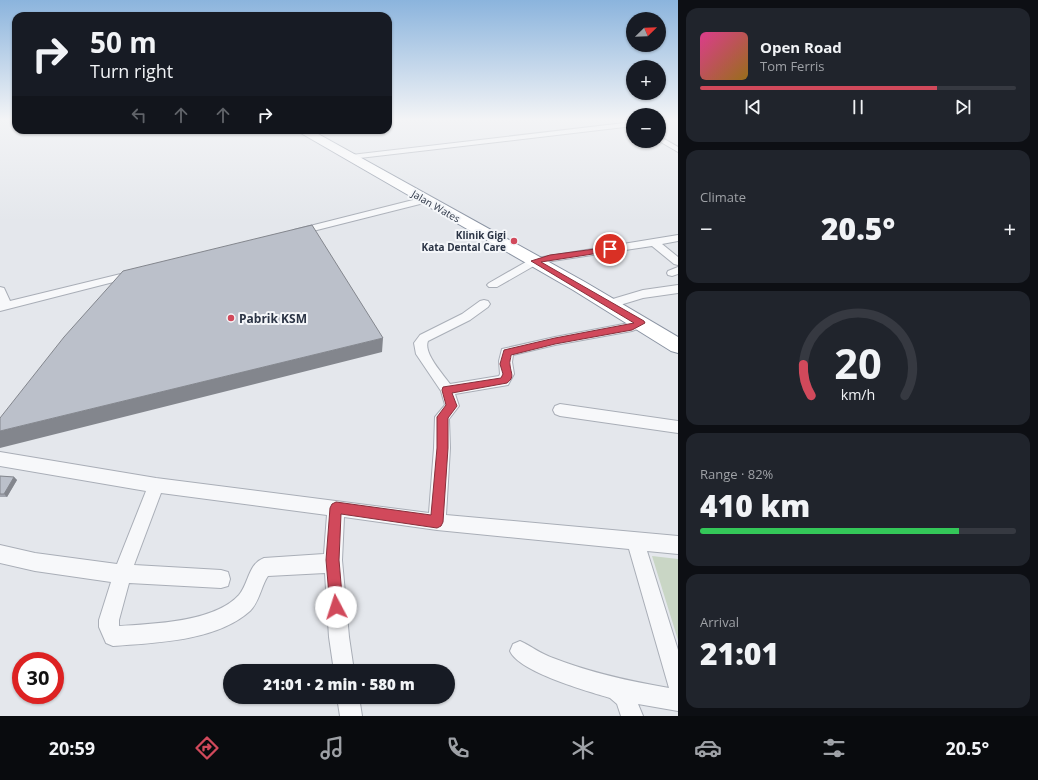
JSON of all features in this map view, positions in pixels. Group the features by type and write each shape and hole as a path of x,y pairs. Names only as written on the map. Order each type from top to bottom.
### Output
{"highway":[{"name":"Jalan Wates","path":"345,153 610,304 678,346"}],"street":[{"path":"351,157 382,153"},
{"path":"288,235 426,200"},
{"path":"493,285 534,261 550,257 654,243 678,238"},
{"path":"654,243 678,262"},
{"path":"0,291 3,306 144,271"},
{"path":"610,304 620,299 664,290 678,290"},
{"path":"437,522 442,448 442,417 452,406 447,390 422,354 419,348 420,343 424,338 466,317 484,304"},
{"path":"447,390 503,381 507,378 508,374 505,364 507,352 555,341 632,328 641,323"},
{"path":"560,410 678,426"},
{"path":"0,460 156,485 437,522 678,545"},
{"path":"156,485 122,574 109,620 109,627 113,636 193,627 233,612 244,603 251,594 261,570 264,567 333,563"},
{"path":"336,508 333,563 339,637 343,664"},
{"path":"636,541 678,683"},
{"path":"0,554 35,562 122,574 221,578"},
{"path":"520,651 546,666 591,682 616,689 678,700"},
{"path":"616,689 625,698 632,716"},
{"path":"349,704 351,716"}],"green space":[{"path":"652,556 678,559 678,640"}],"building":[{"name":"Pabrik KSM","path":"312,225 383,338 0,431 0,418 64,337 123,271"},
{"path":"0,476 14,477 4,494 0,494"}],"place":[{"name":"Klinik Gigi Kata Dental Care","path":"514,241"},
{"name":"Pabrik KSM","path":"231,318"}],"route":[{"path":"336,607 332,560 336,508 437,522 442,448 442,417 452,406 447,390 503,381 507,378 508,374 505,364 507,352 555,341 632,328 641,323 580,286 534,261 550,257 610,249"}]}
